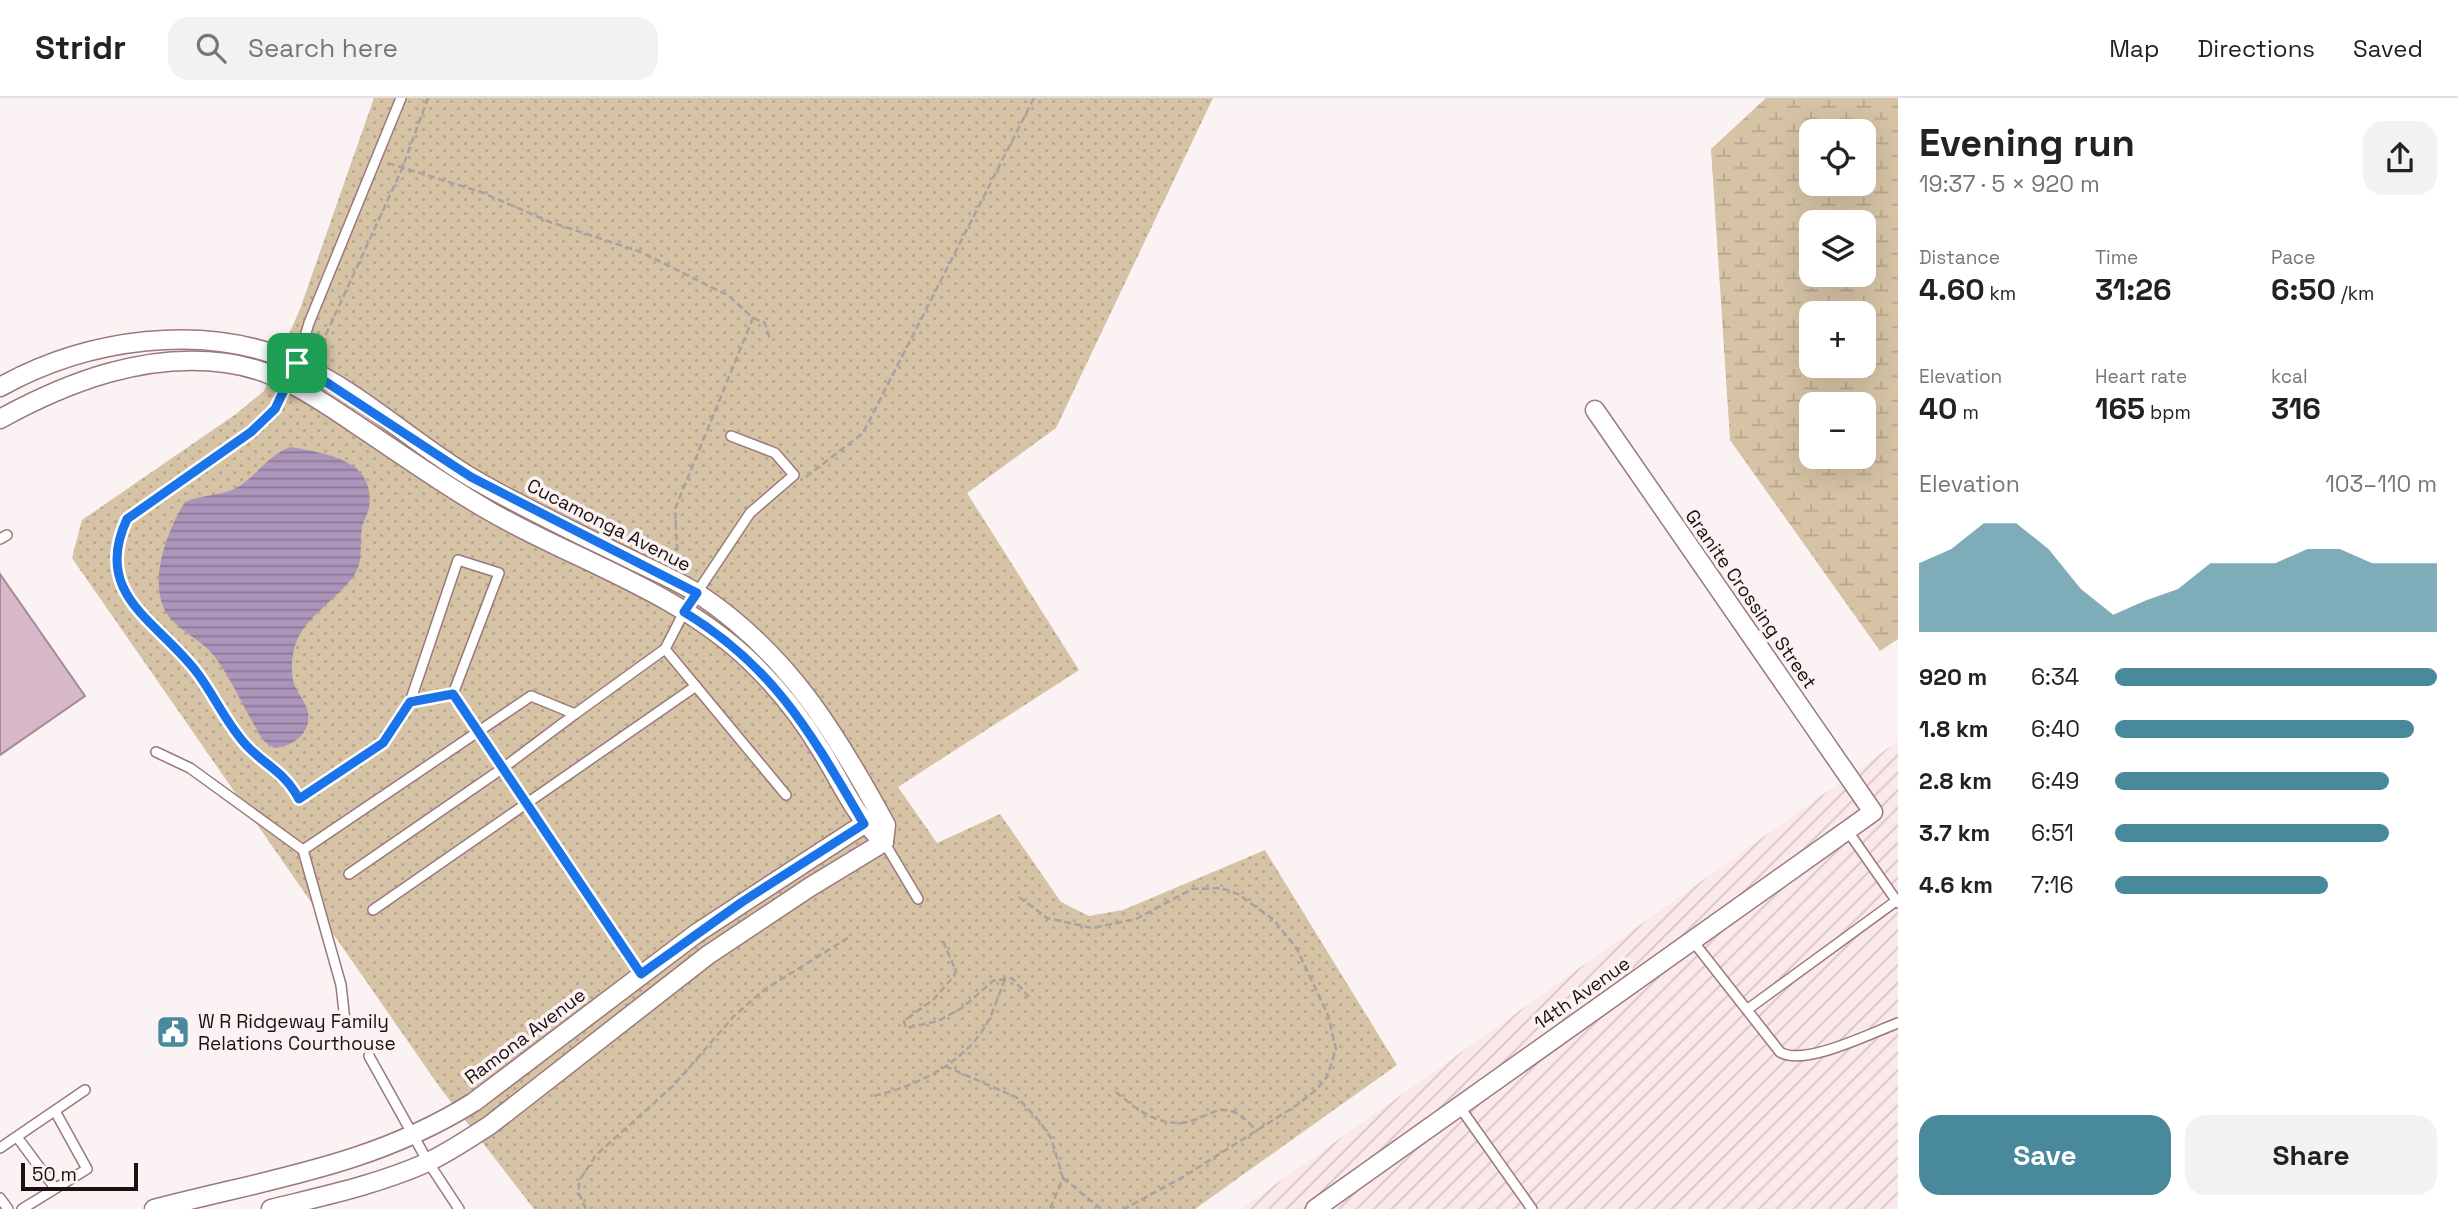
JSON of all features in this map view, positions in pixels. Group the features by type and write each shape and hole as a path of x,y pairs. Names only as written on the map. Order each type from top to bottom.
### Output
{"street":[{"name":"Cucamonga Avenue","path":"0,387 46,366 139,342 226,342 262,349 297,363 471,477 697,593 762,647 817,706 885,833"},
{"path":"0,419 55,391 102,375 174,361 202,360 253,367 288,382 457,493 525,532 684,612 719,633 778,688 821,749 864,824 885,833"},
{"name":"Granite Crossing Street","path":"1595,410 1873,812"},
{"name":"14th Avenue","path":"1315,1209 1873,812"},
{"name":"Ramona Avenue","path":"154,1209 344,1162 413,1136 474,1102 641,974 742,902 864,824"},
{"path":"271,1209 352,1189 428,1163 491,1125 708,955 885,833"}],"lane":[{"path":"401,98 313,312 297,363 275,409 251,432 127,519 115,552 114,563 121,582 144,617 196,671 247,746 288,779 299,799 383,743 410,702 457,560 499,573 453,694"},
{"path":"349,874 503,768 665,649 684,612 750,513 794,475 775,453 731,436"},
{"path":"665,649 786,795"},
{"path":"373,910 696,686"},
{"path":"410,702 453,694"},
{"path":"453,694 641,974"},
{"path":"303,850 531,696 575,714"},
{"path":"156,752 190,768 303,850 341,985 345,1021"},
{"path":"1748,1009 1897,902 1847,830"},
{"path":"885,833 918,899"},
{"path":"1692,940 1780,1052 1789,1058 1821,1051 1898,1023"},
{"path":"369,1056 428,1163 459,1209"},
{"path":"0,1148 85,1090"},
{"path":"1459,1106 1532,1209"},
{"path":"22,1209 87,1169 55,1111"},
{"path":"17,1136 55,1188"},
{"path":"0,1198 8,1209"}],"path":[{"path":"315,357 401,169 429,98"},
{"path":"796,485 863,433 1034,98"},
{"path":"377,158 401,169 481,192 550,222 640,252 729,296 753,318 765,323 770,340"},
{"path":"678,565 675,509 753,318"},
{"path":"1019,897 1046,918 1092,928 1113,927 1136,919 1192,890 1221,888 1238,894 1274,920 1302,960 1328,1015 1336,1049 1327,1077 1316,1090 1173,1183 1124,1209"},
{"path":"586,1209 579,1194 579,1181 596,1155 674,1085 734,1016 764,990 851,936"},
{"path":"943,941 956,971 954,976 934,999 906,1018 903,1024 906,1027 938,1021 962,1007 993,981 1006,978 1016,981 1029,997"},
{"path":"874,1096 908,1087 945,1066 971,1045 986,1024 1006,978"},
{"path":"945,1066 998,1087 1031,1109 1051,1138 1063,1178 1101,1209"},
{"path":"1116,1092 1147,1115 1163,1121 1183,1123 1226,1110 1235,1112 1257,1130"},
{"path":"1050,1209 1063,1178"}],"shaded area":[{"path":"291,447 333,456 357,469 365,478 369,491 369,507 362,527 360,557 355,574 310,620 295,647 292,675 307,709 308,724 295,741 274,748 264,741 215,657 170,618 159,591 159,575 166,543 185,502 234,489 275,455"},
{"path":"1898,741 1898,1209 1241,1209 1849,776"}],"green space":[{"path":"374,98 1213,98 1056,428 967,493 1079,670 898,787 937,843 1000,814 1061,902 1089,916 1123,910 1265,850 1397,1065 1195,1209 534,1209 441,1089 72,558 82,520 236,414 264,391 300,309"},
{"path":"1766,98 1898,98 1898,639 1880,651 1730,440 1711,149"}],"building":[{"path":"0,574 85,696 0,755"}],"place":[{"name":"W R Ridgeway Family Relations Courthouse","path":"173,1032"}],"route":[{"path":"297,363 471,477 536,513 697,593 684,612 719,633 778,688 821,749 864,824 742,902 641,974 453,694 410,702 383,743 299,799 288,779 247,746 196,671 144,617 121,582 114,563 116,542 127,519 251,432 275,409 297,363"}]}
